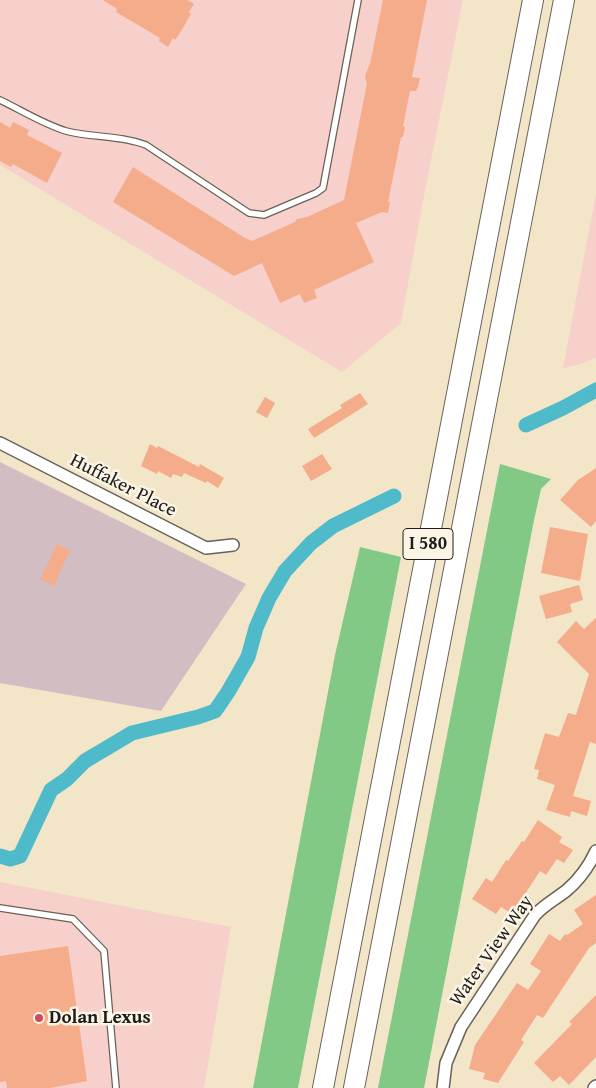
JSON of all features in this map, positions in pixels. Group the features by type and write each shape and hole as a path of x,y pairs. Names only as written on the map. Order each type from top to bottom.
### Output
{"highway":[{"name":"I 580","path":"323,1088 533,0"},
{"name":"I 580","path":"354,1088 564,0"}],"street":[{"name":"Huffaker Place","path":"0,443 206,548 233,545"},
{"name":"Water View Way","path":"443,1088 446,1063 461,1027 535,915 552,899 566,891 579,879 589,866 596,851"}],"lane":[{"path":"0,100 68,131 130,139 146,145 249,213 264,215 316,193 323,188 358,0"},
{"path":"0,908 73,919 104,951 116,1088"}],"shaded area":[{"path":"0,0 463,0 401,323 342,372 0,165"},
{"path":"596,193 596,358 563,368"},
{"path":"0,462 246,584 161,711 0,683"},
{"path":"0,882 231,927 204,1088 0,1088"}],"green space":[{"path":"500,464 551,479 541,489 534,520 424,1088 378,1088"},
{"path":"360,547 401,557 298,1088 253,1088 335,655"}],"building":[{"path":"103,0 187,0 194,4 189,12 191,14 180,33 175,40 173,38 168,47 159,41 160,38 116,12 117,9"},
{"path":"383,0 427,0 412,77 420,78 416,91 410,91 403,126 405,127 403,137 401,137 388,202 390,202 388,213 382,212 356,223 374,262 314,290 317,298 304,303 300,294 280,303 262,263 234,276 113,202 133,167 252,241 295,222 297,219 307,217 344,200 367,83 365,78 370,64"},
{"path":"0,122 10,128 13,122 29,130 27,135 62,153 47,183 13,164 11,167 0,161"},
{"path":"360,393 368,404 314,438 308,429 342,408 340,405"},
{"path":"265,397 275,403 267,418 256,412"},
{"path":"150,444 157,448 158,446 199,467 200,464 224,478 218,488 207,481 206,483 184,473 182,477 173,474 171,478 158,471 157,474 141,466"},
{"path":"322,454 332,469 311,481 302,466"},
{"path":"596,468 596,521 591,527 560,500 578,480"},
{"path":"550,527 588,534 580,581 541,573"},
{"path":"57,544 70,550 54,586 40,579"},
{"path":"579,585 583,600 570,604 572,612 546,619 539,596"},
{"path":"596,618 596,744 590,742 573,796 591,801 587,816 571,811 570,817 546,810 555,785 537,779 539,770 534,769 545,733 559,737 568,713 576,715 589,674 557,642 576,621 584,629"},
{"path":"538,820 562,837 559,842 573,850 564,863 557,859 546,875 540,871 512,914 501,907 496,914 472,899 486,878 492,882 506,860 508,861 522,841 524,842"},
{"path":"596,895 596,943 589,948 543,1018 537,1015 521,1040 524,1042 498,1083 483,1079 485,1073 469,1069 475,1045 517,983 528,990 541,971 530,964 549,934 560,941 565,934 567,935 583,924 574,910"},
{"name":"Dolan Lexus","path":"68,946 87,1081 50,1088 7,1088 6,1081 0,1082 0,956"},
{"path":"596,995 596,1057 569,1085 560,1076 553,1082 534,1063 572,1024 569,1022"}],"waterway":[{"path":"526,425 596,390"},
{"path":"0,856 10,859 20,856 51,790 67,779 85,761 132,733 215,711 248,657 256,628 269,598 285,571 311,543 333,526 394,496"}],"place":[{"name":"Dolan Lexus","path":"39,1018"}]}
